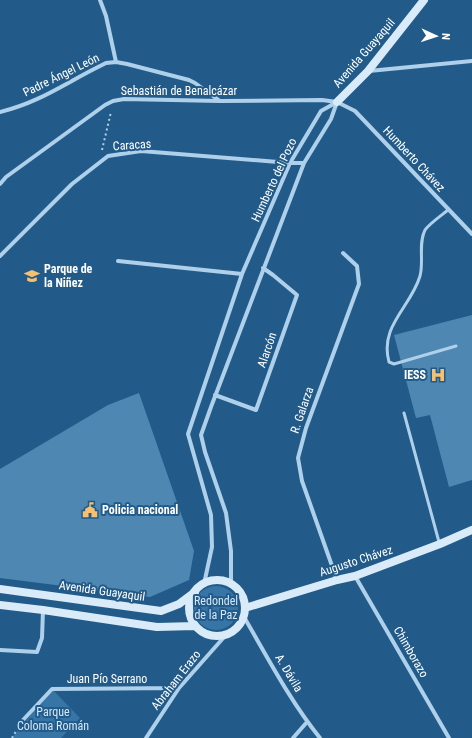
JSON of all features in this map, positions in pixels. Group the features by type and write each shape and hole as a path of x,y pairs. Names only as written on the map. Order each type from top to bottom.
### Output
{"street":[{"path":"100,0 106,16 116,62"},
{"name":"Avenida Guayaquil","path":"337,102 368,71 424,0"},
{"path":"368,71 472,61"},
{"name":"Padre Ángel León","path":"0,112 37,100 106,63 116,62 189,80 220,101"},
{"name":"Sebastián de Benalcázar","path":"0,184 6,177 105,105 124,98 220,101 322,100 337,102"},
{"name":"Humberto del Pozo","path":"231,583 231,551 226,513 205,452 201,435 304,163 331,119 337,102"},
{"name":"Humberto del Pozo","path":"204,584 212,547 211,515 188,434 242,274 290,163 321,111 337,102"},
{"name":"Humberto Chávez","path":"337,102 355,111 472,234"},
{"name":"Caracas","path":"0,256 72,184 108,156 141,151 304,163"},
{"name":"R. Galarza","path":"337,580 302,481 298,458 306,428 359,284 357,266 343,253"},
{"path":"118,261 242,274"},
{"name":"Alarcón","path":"215,395 256,410 297,295 263,268"},
{"name":"Augusto Chávez","path":"245,612 337,580 355,576 440,544 472,530"},
{"name":"Chimborazo","path":"355,576 449,738"},
{"path":"217,580 231,583 237,588 244,601 245,612 240,625 225,636 209,635 202,632 191,618 189,609 190,600 195,592 204,584 217,580"},
{"name":"Avenida Guayaquil","path":"0,589 161,611 179,604 195,592"},
{"path":"0,605 157,627 196,626"},
{"path":"0,650 37,652 42,638 43,610"},
{"name":"A. Dávila","path":"245,612 272,666 307,722 320,738"},
{"name":"Abraham Erazo","path":"146,738 179,688 225,636"},
{"name":"Juan Pío Serrano","path":"23,720 52,689 179,688"},
{"path":"293,738 307,722"}],"lane":[{"path":"448,210 425,230 422,243 420,275 413,294 400,312 389,332 386,352 389,362 394,364 456,346"},
{"path":"404,413 440,544"}],"path":[{"path":"99,163 113,101"},
{"path":"12,738 23,720"}],"green space":[{"name":"Redondel de la Paz","path":"212,586 220,586 232,592 238,604 238,612 232,624 220,630 212,630 200,624 194,612 194,604 200,592"},
{"name":"Parque Coloma Román","path":"52,689 80,718 61,738 12,738"}],"building":[{"name":"IESS","path":"472,315 472,480 449,487 430,415 416,418 394,335"},
{"name":"Policia nacional","path":"139,393 194,551 189,580 150,597 0,578 0,469 108,405"}],"place":[{"name":"Parque de la Niñez","path":"32,276"},
{"name":"IESS","path":"438,375"},
{"name":"Policia nacional","path":"90,510"}]}
